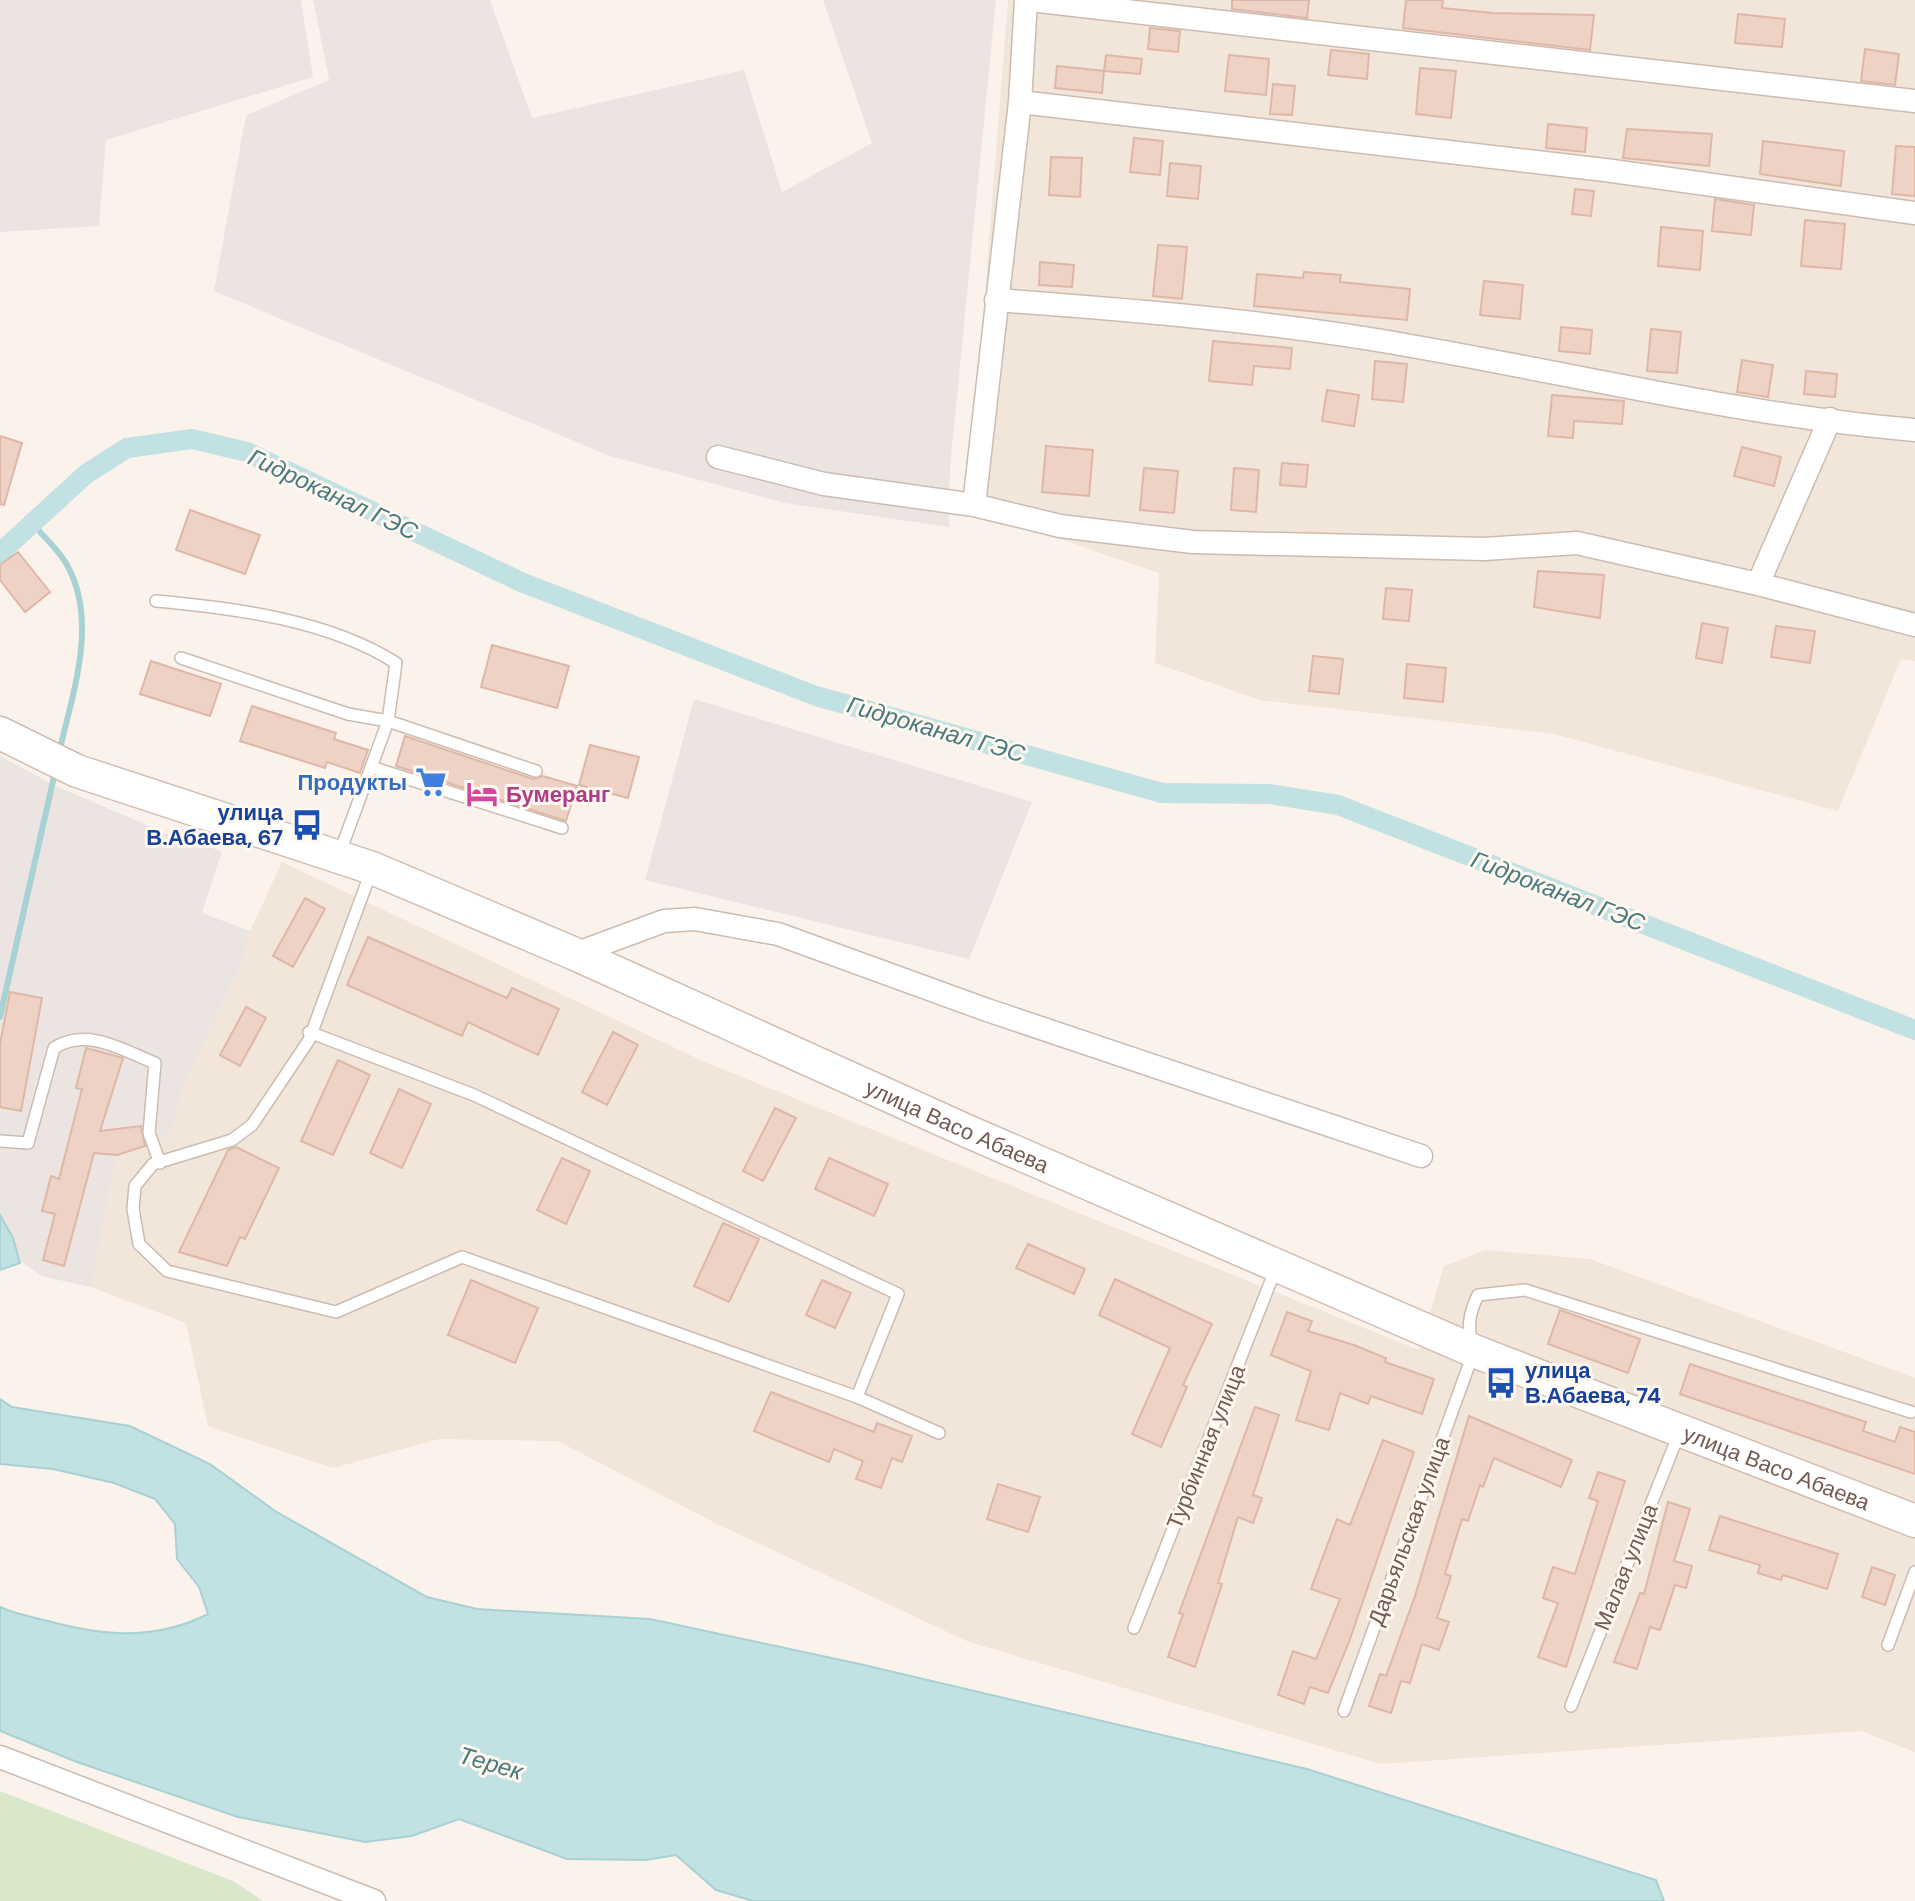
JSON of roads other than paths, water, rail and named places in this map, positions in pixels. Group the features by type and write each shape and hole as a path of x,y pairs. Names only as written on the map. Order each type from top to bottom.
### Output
{"main road":[{"name":"улица Васо Абаева","path":"0,733 77,771 372,868 575,954 967,1131 1474,1351 1681,1428 1915,1521"}],"street":[{"path":"974,505 1020,102 1028,0 1915,101"},
{"path":"1020,102 1605,170 1915,213"},
{"path":"996,300 1187,314 1351,337 1611,385 1915,430"},
{"path":"1758,584 1830,419"},
{"path":"718,457 824,484 974,505 1060,526 1193,542 1484,549 1577,543 1758,584 1915,625"},
{"path":"575,954 664,921 695,919 778,934 987,1010 1421,1156"},
{"path":"0,1757 343,1895 374,1901"}],"lane":[{"path":"156,601 248,610 375,649 396,663 388,721 339,855"},
{"path":"181,658 348,714 388,721 536,771"},
{"path":"371,767 562,828"},
{"path":"372,868 309,1032 309,1040 287,1076 252,1125 232,1140 160,1163 143,1173 135,1186 133,1209 139,1244 167,1271 336,1312 462,1257 857,1397 939,1433"},
{"path":"309,1032 474,1095 898,1294 857,1397"},
{"path":"0,1141 28,1143 54,1048 63,1042 91,1037 155,1063 149,1133 160,1163"},
{"name":"Турбинная улица","path":"1134,1628 1277,1265"},
{"path":"1474,1351 1467,1330 1469,1313 1478,1295 1525,1290 1911,1412"},
{"name":"Дарьяльская улица","path":"1344,1711 1474,1351"},
{"name":"Малая улица","path":"1571,1706 1681,1428"},
{"path":"1888,1645 1915,1572"}],"water":[{"path":"0,1215 13,1238 20,1263 0,1270"},
{"name":"Терек","path":"0,1399 12,1407 130,1426 210,1464 275,1511 427,1597 477,1609 650,1619 864,1665 1307,1769 1656,1880 1664,1901 753,1901 716,1890 676,1855 646,1860 567,1859 459,1819 412,1836 365,1842 238,1817 77,1762 0,1731 0,1607 68,1626 129,1633 168,1629 208,1614 199,1587 177,1559 175,1524 155,1499 114,1483 53,1469 0,1464"}],"waterway":[{"name":"Гидроканал ГЭС","path":"0,553 86,474 127,448 192,439 247,452 521,582 816,696 1162,793 1269,794 1338,805 1915,1030"},
{"path":"32,523 67,565 81,610 80,659 59,753"},
{"path":"0,1017 55,772"}],"place":[{"name":"Продукты","path":"431,782"},
{"name":"Бумеранг","path":"482,794"},
{"name":"улица В.Абаева, 67","path":"307,825"},
{"name":"улица В.Абаева, 74","path":"1501,1383"}]}
